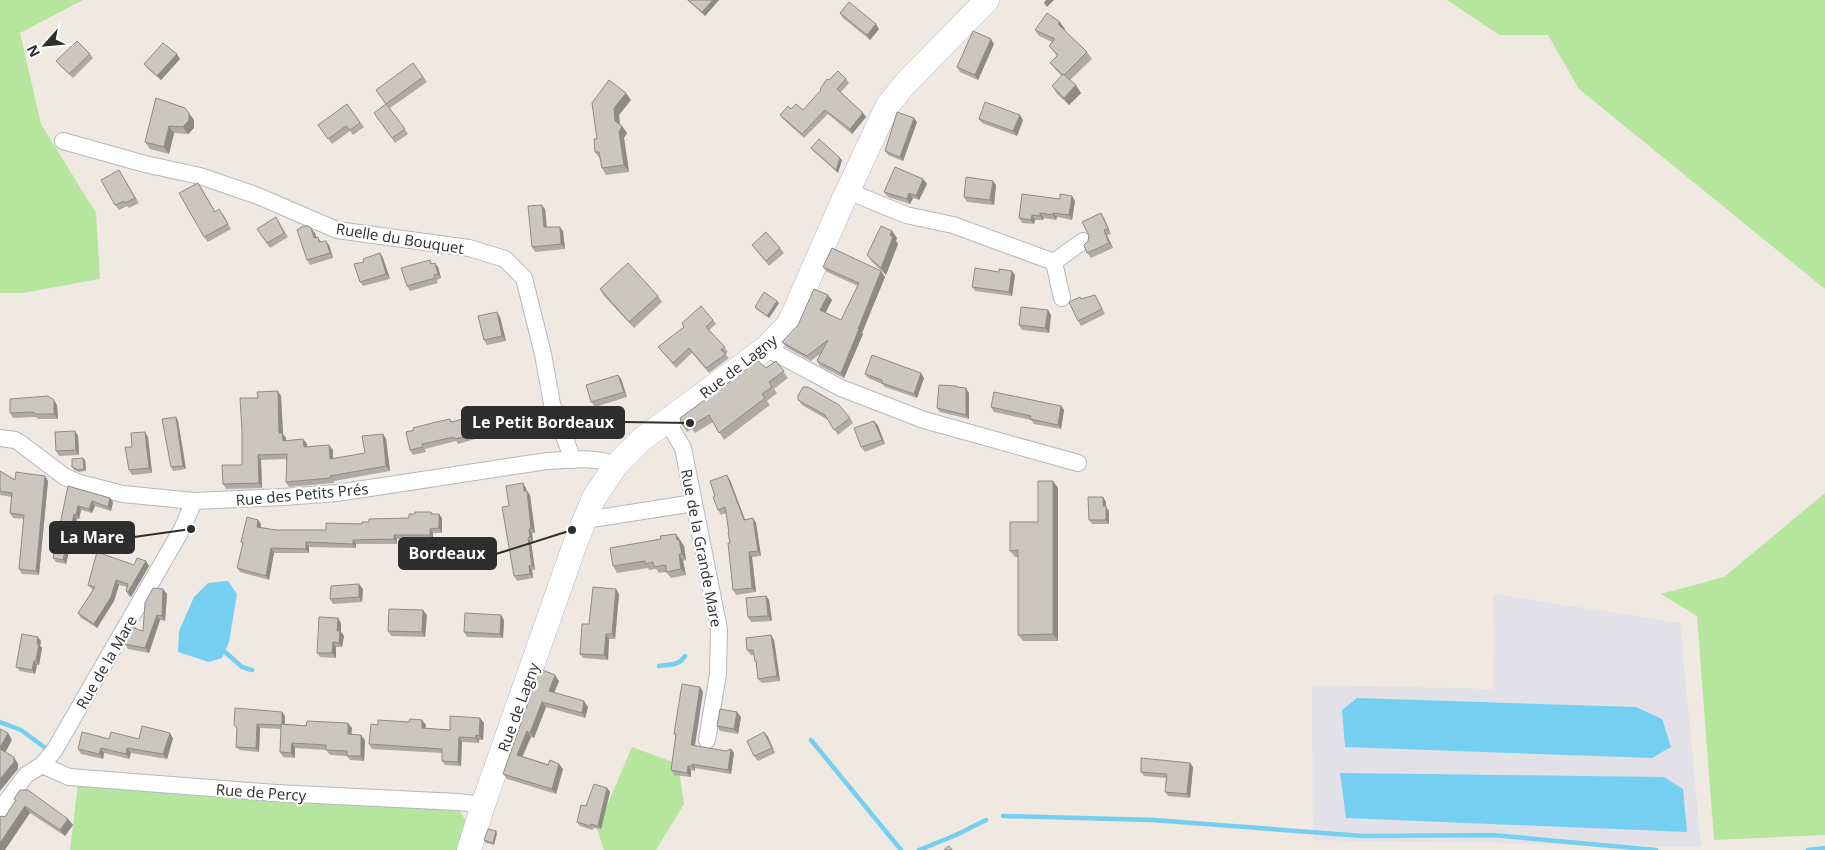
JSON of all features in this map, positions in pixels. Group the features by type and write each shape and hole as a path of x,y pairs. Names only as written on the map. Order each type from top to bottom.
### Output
{"main road":[{"name":"Rue de Lagny","path":"469,850 483,805 584,520 594,498 616,465 641,440 766,348 789,324 888,105 905,84 987,0"}],"street":[{"name":"Ruelle du Bouquet","path":"62,141 145,164 200,176 258,196 337,230 469,248 505,259 524,278 543,354 552,404 573,460"},
{"path":"848,191 906,215 953,225 1054,262"},
{"path":"1054,262 1084,241"},
{"path":"1054,262 1062,298"},
{"path":"766,348 841,388 924,420 1078,463"},
{"name":"Rue de la Grande Mare","path":"667,421 683,448 719,629 718,674 707,740"},
{"name":"Rue des Petits Prés","path":"0,438 15,440 65,477 80,483 123,494 194,501 337,493 547,461 606,461 616,465"},
{"name":"Rue de la Mare","path":"0,810 26,775 42,765 54,751 182,529 194,501"},
{"path":"584,520 694,502"},
{"name":"Rue de Percy","path":"42,765 69,777 276,794 458,802 483,805"}],"shaded area":[{"path":"1494,594 1680,623 1701,847 1313,840 1312,685 1493,689"}],"green space":[{"path":"0,0 83,0 20,33 41,124 96,213 100,279 22,293 0,293"},
{"path":"1447,0 1825,0 1825,289 1579,89 1548,35 1499,35"},
{"path":"1825,493 1825,835 1714,840 1697,616 1661,594 1724,577"},
{"path":"632,747 678,764 684,804 656,850 604,850 597,829"},
{"path":"78,783 458,808 467,823 458,850 70,850"}],"water":[{"path":"228,581 237,594 229,642 222,658 209,662 178,652 179,631 194,597 208,583"},
{"path":"1357,698 1636,707 1662,719 1671,747 1652,758 1345,747 1342,710"},
{"path":"1340,773 1664,777 1683,789 1687,832 1346,818"}],"building":[{"path":"688,0 713,0 702,12"},
{"path":"849,2 876,24 867,35 840,13"},
{"path":"1047,13 1060,22 1058,24 1087,52 1064,75 1050,63 1058,55 1049,46 1055,39 1035,30"},
{"path":"973,31 991,39 975,75 957,67"},
{"path":"77,41 90,54 69,74 56,61"},
{"path":"163,43 177,54 157,76 144,64"},
{"path":"413,63 423,77 386,104 376,90"},
{"path":"838,71 846,79 837,89 863,113 850,129 825,110 802,134 780,115 788,106 791,109 796,104 803,110 821,90 827,79 829,80"},
{"path":"1063,74 1076,85 1064,98 1052,86"},
{"path":"609,80 626,93 614,108 615,121 622,126 619,132 624,165 602,168 599,152 595,152 594,139 597,139 592,103"},
{"path":"156,98 185,108 189,113 189,120 183,127 169,126 164,147 145,142"},
{"path":"985,102 1020,115 1013,131 979,119"},
{"path":"347,104 360,123 350,130 346,126 328,139 318,125"},
{"path":"386,104 405,129 392,138 374,113"},
{"path":"897,112 914,118 900,157 885,151"},
{"path":"819,139 840,158 836,170 811,148"},
{"path":"895,167 923,179 916,196 909,193 907,199 884,192"},
{"path":"119,170 135,198 115,205 101,180"},
{"path":"966,177 993,181 990,200 964,197"},
{"path":"198,183 215,212 219,209 228,224 204,237 179,193"},
{"path":"1022,194 1060,199 1060,194 1072,196 1069,215 1040,213 1040,216 1032,215 1031,220 1019,218"},
{"path":"542,205 544,227 560,227 561,244 532,247 528,206"},
{"path":"1101,213 1108,229 1104,230 1109,243 1087,253 1084,245 1088,241 1089,235 1082,222"},
{"path":"276,217 284,233 267,243 257,229"},
{"path":"303,226 311,228 314,238 318,237 319,242 326,241 330,253 307,260 297,230"},
{"path":"881,226 892,231 890,235 893,237 881,268 867,255"},
{"path":"766,232 780,248 766,261 752,245"},
{"path":"832,248 881,271 841,373 817,361 828,340 807,356 782,342 798,325 814,289 828,295 820,310 841,320 859,283 823,267"},
{"path":"380,253 386,274 360,282 354,264 364,262 363,259"},
{"path":"430,260 431,264 435,263 438,274 434,275 435,278 407,286 401,268"},
{"path":"628,263 658,296 629,322 600,289"},
{"path":"975,268 999,272 999,269 1012,271 1009,292 972,287"},
{"path":"764,292 777,301 767,316 755,307"},
{"path":"1095,295 1102,309 1078,321 1069,302 1080,297 1081,299"},
{"path":"701,306 713,320 706,327 725,347 721,350 726,354 706,368 689,348 673,363 658,347 684,327 682,323"},
{"path":"1021,307 1048,310 1045,328 1019,325"},
{"path":"497,312 502,336 484,340 478,316"},
{"path":"872,355 921,373 914,394 882,383 882,380 865,374"},
{"path":"758,361 766,368 776,361 784,371 769,382 772,387 762,394 765,398 719,433 709,415 691,426 689,421 682,425 680,418"},
{"path":"618,375 624,392 591,402 586,385"},
{"path":"939,385 966,388 966,415 937,408"},
{"path":"803,387 808,387 839,405 850,418 834,430 825,415 798,400"},
{"path":"278,391 279,433 282,433 283,441 303,439 304,447 329,445 330,459 365,453 362,436 383,434 386,466 330,476 331,478 286,482 287,454 258,455 259,483 223,484 222,465 242,465 240,398 258,398 257,392"},
{"path":"994,392 1061,406 1058,425 1030,419 1031,416 991,407"},
{"path":"48,396 54,400 54,414 35,414 34,412 10,413 10,399"},
{"path":"474,416 479,433 422,444 423,447 410,450 406,432 414,430 413,428 450,419 451,422"},
{"path":"176,417 183,466 171,467 162,419"},
{"path":"874,421 882,440 861,447 854,428"},
{"path":"75,431 76,450 56,451 55,432"},
{"path":"145,432 149,468 129,470 125,447 132,447 131,433"},
{"path":"83,458 84,469 78,470 72,467 72,459"},
{"path":"0,471 15,480 16,472 45,476 36,571 19,569 24,515 10,513 12,493 0,491"},
{"path":"727,475 744,520 753,518 758,551 749,552 752,588 733,590 728,543 730,543 725,507 718,510 710,481"},
{"path":"1038,481 1053,481 1053,634 1018,635 1018,550 1010,551 1010,522 1038,522"},
{"path":"523,483 524,491 527,491 531,528 529,529 530,537 528,538 532,565 529,566 530,574 514,576 502,507 509,506 506,486"},
{"path":"68,486 110,498 108,507 92,501 89,509 78,506 76,515 74,514 63,560 53,558"},
{"path":"1088,497 1103,497 1103,506 1106,506 1106,520 1089,520"},
{"path":"415,512 439,514 439,528 430,529 430,535 394,535 394,539 353,540 353,544 306,542 306,549 271,548 266,576 237,568 247,517 258,520 257,527 276,530 326,530 326,523 362,524 362,522 369,522 369,519 409,518 409,514 415,514"},
{"path":"676,534 682,554 679,554 681,569 666,572 666,565 654,567 653,562 645,564 645,561 613,566 610,548 661,539 660,536"},
{"path":"97,552 134,565 137,558 146,561 128,592 126,591 128,584 116,580 111,597 94,624 78,613 95,587 88,585"},
{"path":"359,584 359,597 330,599 331,586"},
{"path":"593,587 616,589 612,634 606,634 604,655 580,654 582,624 589,624"},
{"path":"153,588 163,589 162,616 157,615 145,648 125,644 131,627 143,631 145,603"},
{"path":"766,596 768,616 748,617 746,598"},
{"path":"389,609 423,610 422,632 388,631"},
{"path":"465,613 501,615 500,634 464,632"},
{"path":"319,617 338,618 337,631 340,631 339,643 333,642 332,653 317,653"},
{"path":"22,634 38,637 37,644 39,644 36,661 34,661 32,670 16,667"},
{"path":"771,635 777,676 758,679 753,650 747,650 746,638"},
{"path":"540,669 555,675 549,691 584,701 582,713 542,702 530,733 527,731 517,755 548,765 550,760 559,764 552,789 503,774"},
{"path":"682,684 700,687 691,745 726,751 731,749 728,770 692,764 692,766 688,766 687,773 671,770 676,734 674,734"},
{"path":"235,708 282,712 282,724 257,724 256,748 236,747"},
{"path":"720,709 737,712 734,729 717,726"},
{"path":"450,716 480,718 479,736 476,735 476,738 459,737 458,762 442,761 442,749 369,744 371,724 378,725 378,720 409,722 410,719 422,720 422,728 450,730"},
{"path":"307,721 348,723 348,734 361,735 361,756 347,756 347,751 326,750 326,745 292,743 291,753 280,752 281,724 306,726"},
{"path":"142,726 170,733 163,754 127,748 126,754 101,748 99,754 78,749 82,732 109,739 111,732 139,739"},
{"path":"0,729 8,733 0,748"},
{"path":"764,732 772,748 754,756 747,741"},
{"path":"0,749 14,757 14,762 0,779"},
{"path":"1141,758 1190,763 1187,794 1165,792 1167,774 1141,772"},
{"path":"594,784 607,788 598,826 591,824 590,826 577,822 581,805 586,806"},
{"path":"20,790 28,790 68,819 60,830 25,806 0,843 0,817 5,817"},
{"path":"488,829 496,831 493,843 484,840"},
{"path":"949,846 952,850 944,850"}],"waterway":[{"path":"219,652 225,652 242,667 252,670"},
{"path":"659,666 677,663 685,656"},
{"path":"0,722 21,730 44,747"},
{"path":"811,740 901,850"},
{"path":"1003,816 1153,820 1363,836 1492,835 1656,850"},
{"path":"919,850 986,820"},
{"path":"1808,850 1825,848"}],"place":[{"name":"Le Petit Bordeaux","path":"690,423"},
{"name":"La Mare","path":"191,529"},
{"name":"Bordeaux","path":"572,530"}]}
